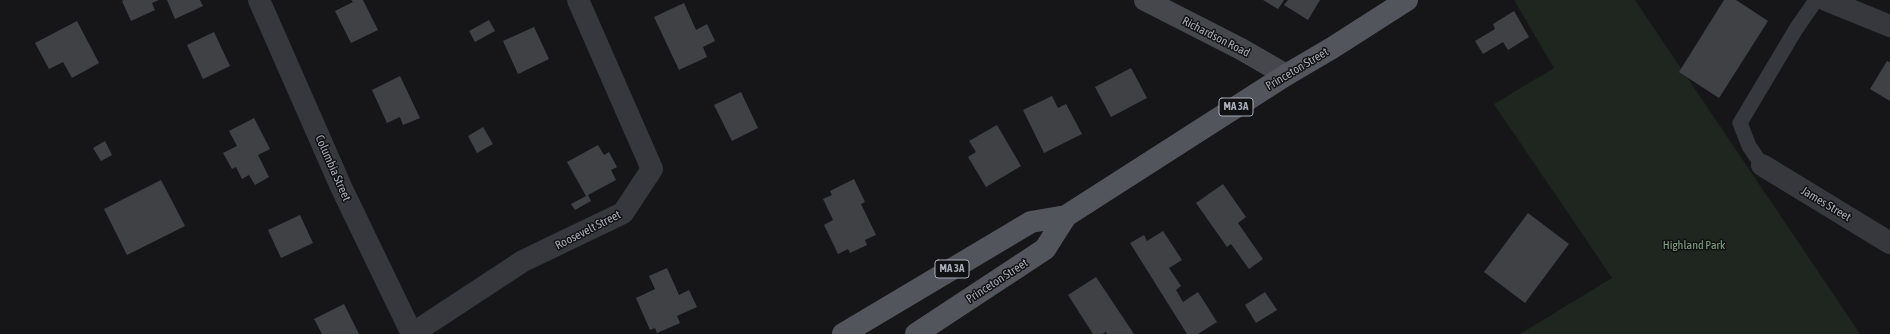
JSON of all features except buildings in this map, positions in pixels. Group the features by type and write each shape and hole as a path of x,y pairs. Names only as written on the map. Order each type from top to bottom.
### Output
{"main road":[{"name":"Princeton Street","path":"843,334 1031,222 1066,216 1286,75 1332,48 1407,0"},
{"name":"Princeton Street","path":"928,331 1045,249 1066,216"}],"street":[{"name":"Columbia Street","path":"259,0 342,189 412,334"},
{"name":"Roosevelt Street","path":"412,334 523,262 623,214 652,169 578,0"},
{"name":"Richardson Road","path":"1144,0 1241,49 1286,75"},
{"path":"1826,0 1890,26"},
{"name":"James Street","path":"1762,165 1890,243"}],"lane":[{"path":"1762,165 1749,146 1740,123 1796,28 1816,0"}],"green space":[{"name":"Highland Park","path":"1514,0 1635,0 1860,334 1520,334 1612,278 1494,104 1554,68"}]}
